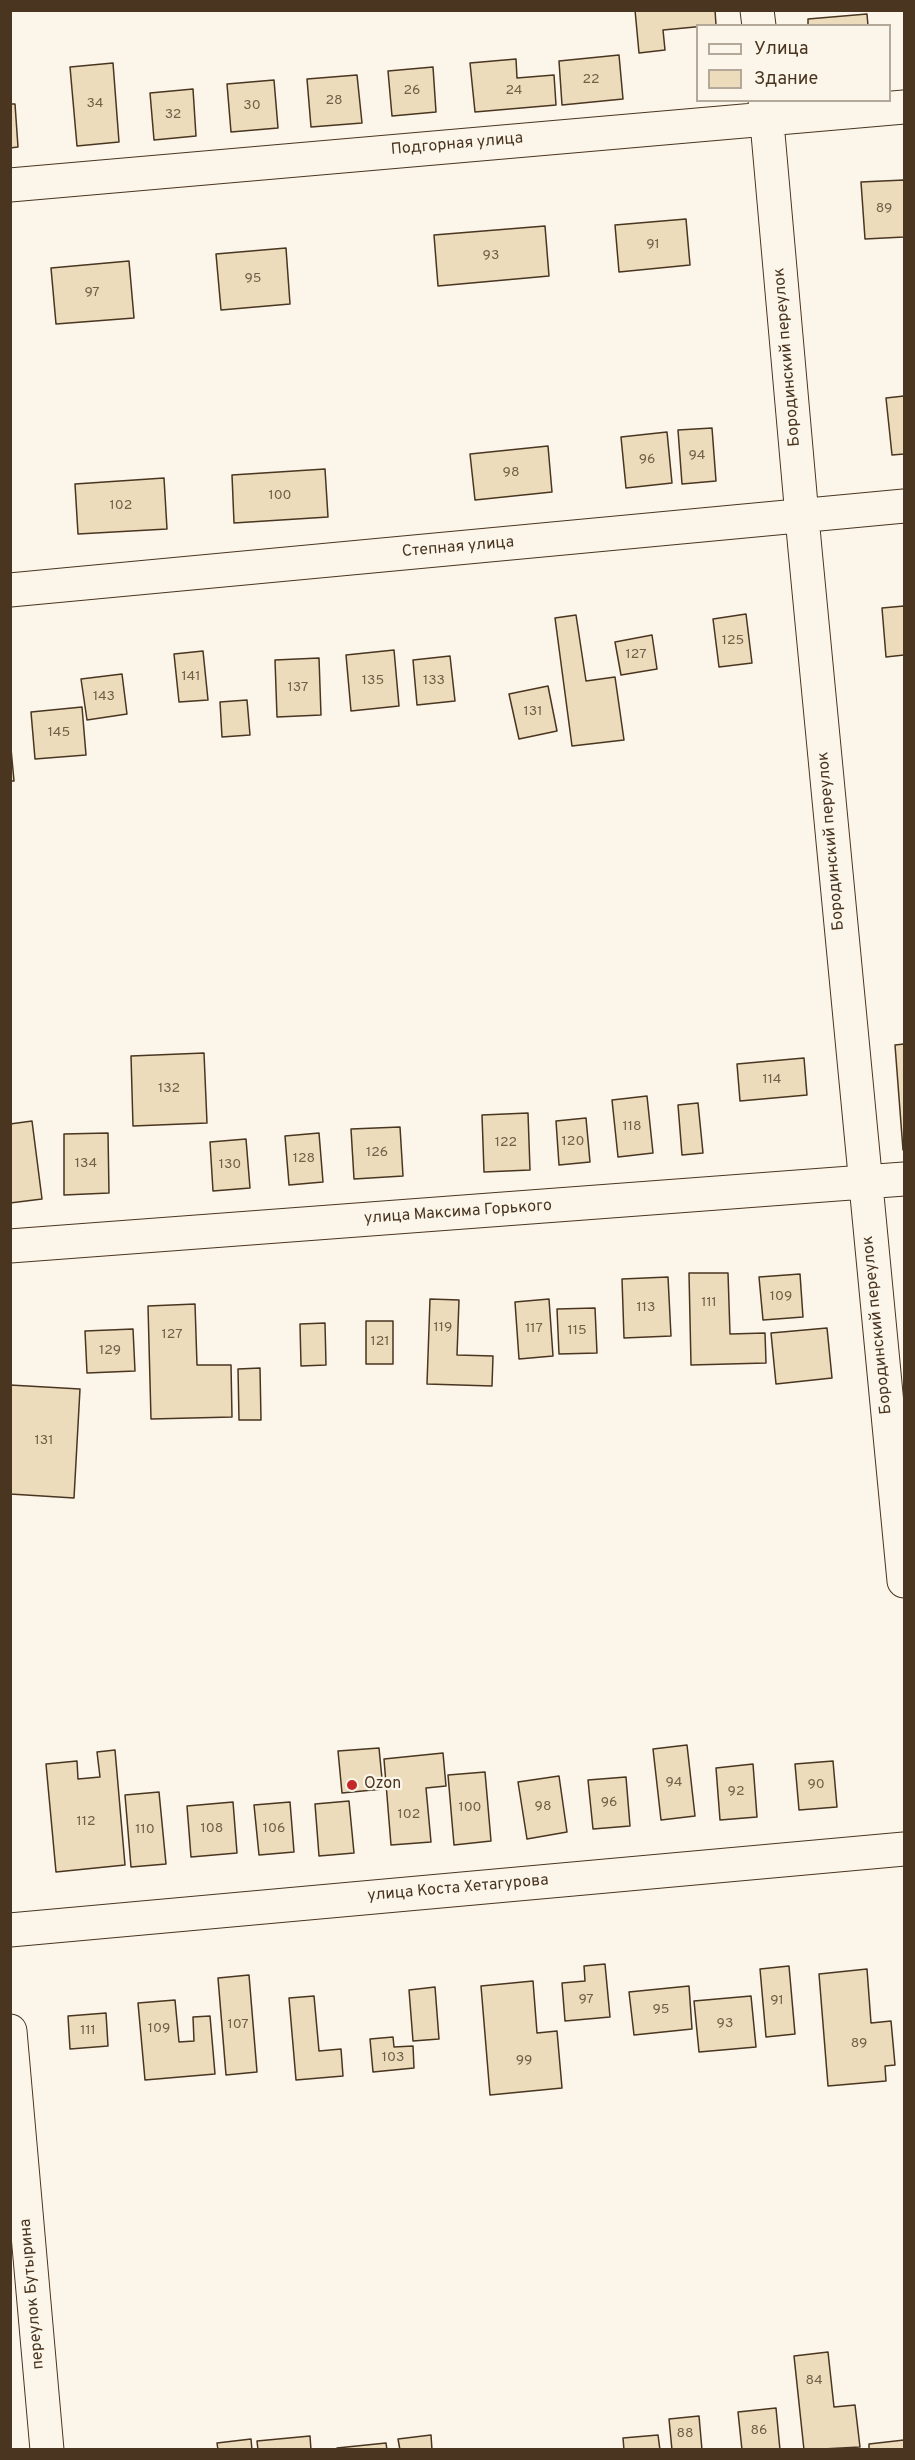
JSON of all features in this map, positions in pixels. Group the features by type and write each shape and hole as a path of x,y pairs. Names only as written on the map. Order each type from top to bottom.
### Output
{"street":[{"name":"Подгорная улица","path":"10,185 766,109 904,107"},
{"name":"Бородинский переулок","path":"766,109 801,516 904,1581"},
{"name":"Степная улица","path":"10,590 904,506"},
{"name":"улица Максима Горького","path":"10,1246 904,1179"},
{"name":"улица Коста Хетагурова","path":"10,1930 904,1849"},
{"name":"переулок Бутырина","path":"10,2031 47,2450"}],"building":[{"path":"635,10 715,10 716,24 696,24 696,27 663,30 665,50 639,53"},
{"path":"867,14 868,24 808,24 808,19"},
{"path":"619,55 623,99 562,105 559,61"},
{"path":"516,59 517,78 554,75 556,105 475,112 470,63"},
{"path":"113,63 119,142 77,146 70,67"},
{"path":"433,67 436,112 392,116 388,71"},
{"path":"357,75 362,123 311,127 307,79"},
{"path":"274,80 278,128 231,132 227,84"},
{"path":"193,89 196,136 154,140 150,93"},
{"path":"10,104 15,104 18,147 10,148"},
{"path":"904,180 904,237 865,239 861,182"},
{"path":"686,219 690,265 619,272 615,225"},
{"path":"545,226 549,276 438,286 434,235"},
{"path":"286,248 290,304 221,310 216,254"},
{"path":"129,261 134,318 56,324 51,268"},
{"path":"904,396 904,454 892,455 886,398"},
{"path":"712,428 716,481 682,484 678,430"},
{"path":"667,432 672,483 626,488 621,437"},
{"path":"548,446 552,492 475,500 470,454"},
{"path":"325,469 328,517 234,523 232,475"},
{"path":"164,478 167,529 78,534 75,484"},
{"path":"904,606 904,655 886,657 882,608"},
{"path":"746,614 752,663 719,667 713,619"},
{"path":"576,615 586,681 615,677 624,740 572,746 555,618"},
{"path":"652,635 657,669 621,675 615,642"},
{"path":"394,650 399,706 351,711 346,655"},
{"path":"203,651 208,700 179,702 174,654"},
{"path":"450,656 455,701 417,705 413,660"},
{"path":"319,658 321,715 277,717 275,660"},
{"path":"122,674 127,714 87,720 81,679"},
{"path":"548,686 557,731 519,739 509,694"},
{"path":"247,700 250,735 222,737 220,702"},
{"path":"82,707 86,755 35,759 31,712"},
{"path":"10,738 14,781 10,781"},
{"path":"904,1044 904,1150 903,1150 895,1045"},
{"path":"204,1053 207,1123 133,1126 131,1056"},
{"path":"804,1058 807,1095 740,1101 737,1064"},
{"path":"647,1096 653,1153 618,1157 612,1100"},
{"path":"698,1103 703,1153 682,1155 678,1105"},
{"path":"528,1113 530,1170 484,1172 482,1115"},
{"path":"586,1118 590,1162 559,1165 556,1121"},
{"path":"32,1121 42,1199 10,1203 10,1124"},
{"path":"400,1127 403,1176 354,1179 351,1129"},
{"path":"108,1133 109,1193 64,1195 64,1134"},
{"path":"319,1133 323,1182 289,1185 285,1136"},
{"path":"246,1139 250,1188 213,1191 210,1142"},
{"path":"689,1273 728,1273 730,1334 765,1333 766,1363 691,1365"},
{"path":"800,1274 803,1317 763,1320 759,1277"},
{"path":"668,1277 671,1336 624,1338 622,1279"},
{"path":"430,1299 459,1300 457,1355 493,1356 492,1386 427,1384"},
{"path":"549,1299 553,1356 519,1359 515,1302"},
{"path":"195,1304 197,1365 231,1365 232,1417 151,1419 148,1306"},
{"path":"595,1308 597,1353 559,1354 557,1309"},
{"path":"366,1321 393,1321 393,1364 366,1364"},
{"path":"325,1323 326,1365 301,1366 300,1324"},
{"path":"827,1328 832,1378 776,1384 771,1333"},
{"path":"133,1329 135,1371 87,1373 85,1331"},
{"path":"260,1368 261,1420 239,1420 238,1369"},
{"path":"10,1385 80,1389 74,1498 10,1494"},
{"path":"687,1745 695,1816 661,1820 653,1749"},
{"path":"379,1748 383,1789 342,1793 338,1751"},
{"path":"115,1750 125,1865 56,1872 46,1764 77,1761 78,1779 100,1777 97,1752"},
{"path":"443,1753 446,1786 426,1788 431,1842 391,1845 384,1759"},
{"path":"833,1761 837,1807 799,1810 795,1764"},
{"path":"753,1764 757,1817 720,1820 716,1768"},
{"path":"485,1772 491,1841 454,1845 448,1775"},
{"path":"559,1776 567,1832 527,1839 518,1782"},
{"path":"626,1777 630,1826 593,1829 588,1780"},
{"path":"159,1792 166,1864 131,1867 125,1795"},
{"path":"349,1801 354,1853 319,1856 315,1804"},
{"path":"233,1802 237,1853 191,1857 187,1806"},
{"path":"290,1802 294,1852 259,1855 254,1805"},
{"path":"605,1964 610,2017 565,2021 562,1983 585,1981 584,1966"},
{"path":"789,1966 795,2034 766,2037 760,1969"},
{"path":"867,1969 871,2023 891,2021 895,2065 885,2066 886,2081 828,2086 819,1974"},
{"path":"249,1975 257,2072 226,2075 218,1978"},
{"path":"533,1981 537,2033 557,2031 562,2088 490,2095 481,1986"},
{"path":"689,1986 692,2029 634,2035 629,1992"},
{"path":"435,1987 439,2039 413,2041 409,1990"},
{"path":"314,1996 319,2051 341,2049 343,2076 296,2080 289,1998"},
{"path":"751,1996 756,2047 699,2052 694,2001"},
{"path":"175,2000 179,2042 194,2041 193,2017 210,2016 215,2074 145,2080 138,2003"},
{"path":"106,2013 108,2046 70,2049 68,2016"},
{"path":"393,2037 394,2047 413,2046 414,2068 373,2072 370,2039"},
{"path":"828,2352 834,2407 855,2405 860,2447 804,2450 794,2356"},
{"path":"776,2408 780,2450 742,2450 738,2412"},
{"path":"699,2416 702,2450 672,2450 669,2419"},
{"path":"431,2435 432,2450 400,2450 398,2439"},
{"path":"658,2435 660,2450 624,2450 623,2438"},
{"path":"310,2436 311,2450 258,2450 257,2441"},
{"path":"251,2439 252,2450 218,2450 217,2443"},
{"path":"904,2440 904,2450 869,2450 869,2444"},
{"path":"386,2443 387,2450 337,2450 337,2448"}],"place":[{"name":"Ozon","path":"352,1785"}]}
